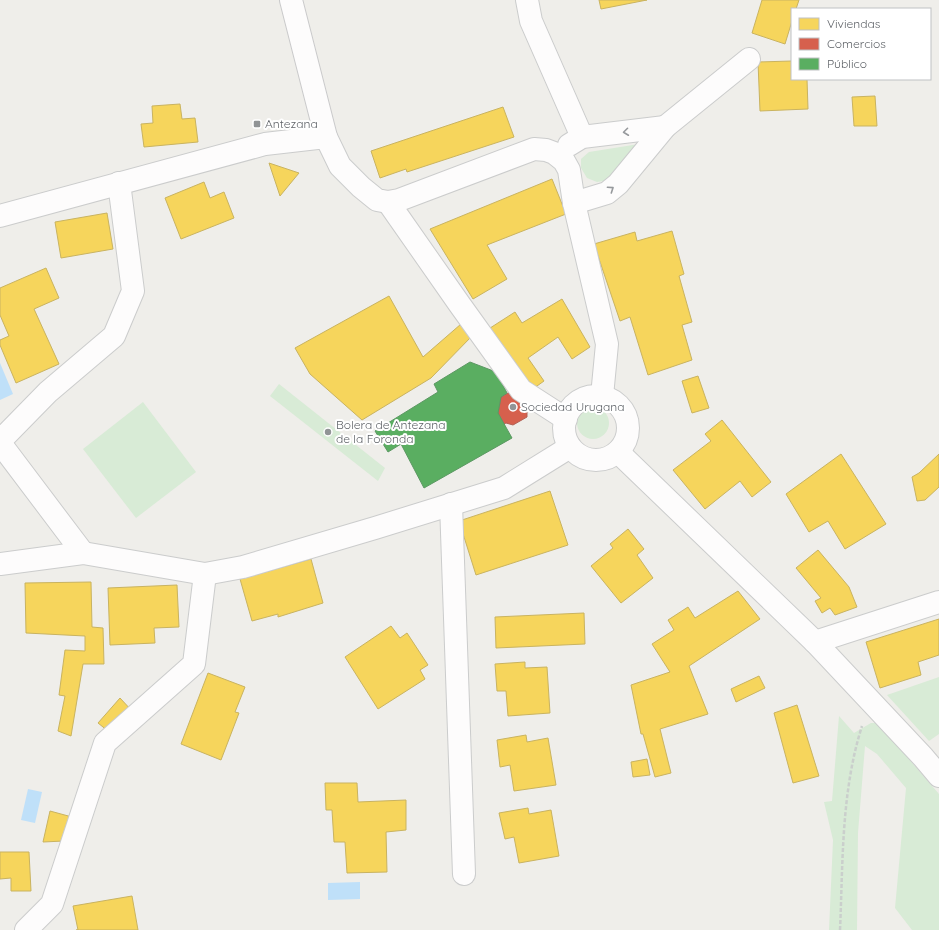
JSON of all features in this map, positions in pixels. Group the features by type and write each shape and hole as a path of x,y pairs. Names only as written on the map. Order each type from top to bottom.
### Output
{"street":[{"path":"291,0 326,137 340,166 361,187 377,200 388,202 399,200 534,149 546,150 554,153 564,161 569,170 574,203 607,344 602,396"},
{"path":"527,0 531,21 582,137"},
{"path":"574,203 607,193 618,184 665,127 749,58"},
{"path":"554,153 582,137 665,127"},
{"path":"0,216 265,144 326,137"},
{"path":"83,552 0,442 48,392 114,336 133,291 119,183"},
{"path":"388,202 460,306 521,390 566,419"},
{"path":"602,396 618,404 628,419 628,437 618,452 607,459 593,460 580,456 570,447 564,434 566,419 574,406 587,398 602,396"},
{"path":"0,564 83,552 205,574 243,567 376,528 504,488 570,447"},
{"path":"618,452 814,642 870,700 939,776"},
{"path":"451,504 464,874"},
{"path":"26,930 52,904 106,743 194,664 205,574"},
{"path":"814,642 939,602"}],"path":[{"path":"840,930 844,815 854,749 870,700"}],"green space":[{"path":"639,144 611,180 597,182 587,178 581,168 581,159 589,152"},
{"name":"Bolera de Antezana de la Foronda","path":"279,384 385,468 378,481 270,396"},
{"path":"143,402 196,472 136,518 83,449"},
{"path":"590,407 596,407 605,411 609,423 605,435 596,439 590,439 581,435 577,426 577,420 581,411"},
{"path":"939,677 939,734 929,741 887,695"},
{"path":"839,716 854,733 871,723 878,723 939,794 939,930 912,930 895,908 906,788 877,754 865,746 858,833 857,930 829,930 833,840 824,802 832,801"}],"water":[{"path":"0,363 13,394 0,400"},
{"path":"28,789 42,792 35,823 21,820"},
{"path":"360,882 360,899 328,900 328,883"}],"building: Viviendas":[{"path":"599,0 647,0 601,9"},
{"path":"762,0 799,0 796,8 791,8 791,24 785,44 752,33"},
{"path":"791,61 791,80 807,80 808,109 760,111 758,62"},
{"path":"875,96 877,126 854,126 852,97"},
{"path":"180,104 182,119 195,118 198,142 144,147 141,124 153,123 152,106"},
{"path":"503,107 514,137 407,172 406,169 380,178 371,151"},
{"path":"269,163 299,173 280,196"},
{"path":"552,179 566,214 487,245 507,279 473,299 430,229"},
{"path":"204,182 210,198 224,192 234,218 181,239 165,198"},
{"path":"107,213 113,249 61,258 55,222"},
{"path":"672,231 684,274 679,276 692,322 682,325 692,360 648,375 630,317 620,321 594,244 635,232 637,241"},
{"path":"46,268 59,298 34,309 59,364 16,383 0,345 0,340 9,336 0,315 0,288"},
{"path":"389,296 423,357 461,324 472,336 431,378 362,420 310,374 295,348"},
{"path":"562,299 590,347 572,359 558,337 528,358 544,381 530,391 487,330 515,312 522,323"},
{"path":"698,376 709,408 692,413 682,381"},
{"path":"722,420 771,482 752,497 740,481 705,509 673,470 711,441 705,434"},
{"path":"841,454 886,524 845,549 828,521 809,532 786,494"},
{"path":"939,454 939,487 925,500 917,501 912,477 919,473"},
{"path":"550,491 568,545 476,575 459,521"},
{"path":"628,529 644,549 637,555 653,578 621,603 591,566 613,548 610,544"},
{"path":"818,550 849,587 857,607 835,615 830,608 822,613 815,601 821,598 796,568"},
{"path":"311,559 323,603 278,617 278,614 252,621 240,579"},
{"path":"91,582 92,627 103,628 104,664 83,664 71,736 58,731 65,696 59,695 65,650 85,651 85,636 26,633 25,583"},
{"path":"177,585 179,627 154,628 155,643 110,645 108,588"},
{"path":"738,591 760,619 689,666 708,714 660,729 671,773 655,777 643,734 641,734 631,685 670,672 652,644 674,630 668,620 688,607 695,618"},
{"path":"584,613 585,644 496,648 495,617"},
{"path":"939,619 939,655 918,662 921,675 880,688 866,642"},
{"path":"391,626 400,638 407,633 428,665 420,670 425,679 378,709 345,657"},
{"path":"525,662 525,668 547,667 550,713 508,716 506,691 497,691 495,664"},
{"path":"208,673 245,687 235,712 239,713 221,760 181,744"},
{"path":"759,676 765,688 736,702 731,689"},
{"path":"120,698 133,712 108,731 98,723"},
{"path":"797,705 819,776 793,783 774,713"},
{"path":"526,735 527,742 548,738 556,785 514,791 510,765 500,767 497,740"},
{"path":"647,759 650,775 633,777 631,762"},
{"path":"325,783 357,783 358,802 406,800 406,830 386,832 387,872 347,873 345,842 334,842 332,810 326,810"},
{"path":"528,808 529,814 551,810 559,856 519,863 514,837 505,839 499,813"},
{"path":"50,811 72,817 64,841 43,842"},
{"path":"0,852 29,852 31,891 11,891 11,878 0,879"},
{"path":"132,896 138,930 78,930 73,906"}],"building: Comercios":[{"name":"Sociedad Urugana","path":"510,392 527,400 527,417 513,425 506,423 504,424 498,413 501,397"}],"building: Público":[{"path":"470,362 496,372 507,393 501,397 498,413 512,438 424,488 401,444 388,452 375,431 438,392 434,384"}],"place":[{"name":"Antezana","path":"257,124"},
{"name":"Sociedad Urugana","path":"513,407"},
{"name":"Bolera de Antezana de la Foronda","path":"328,432"}]}
